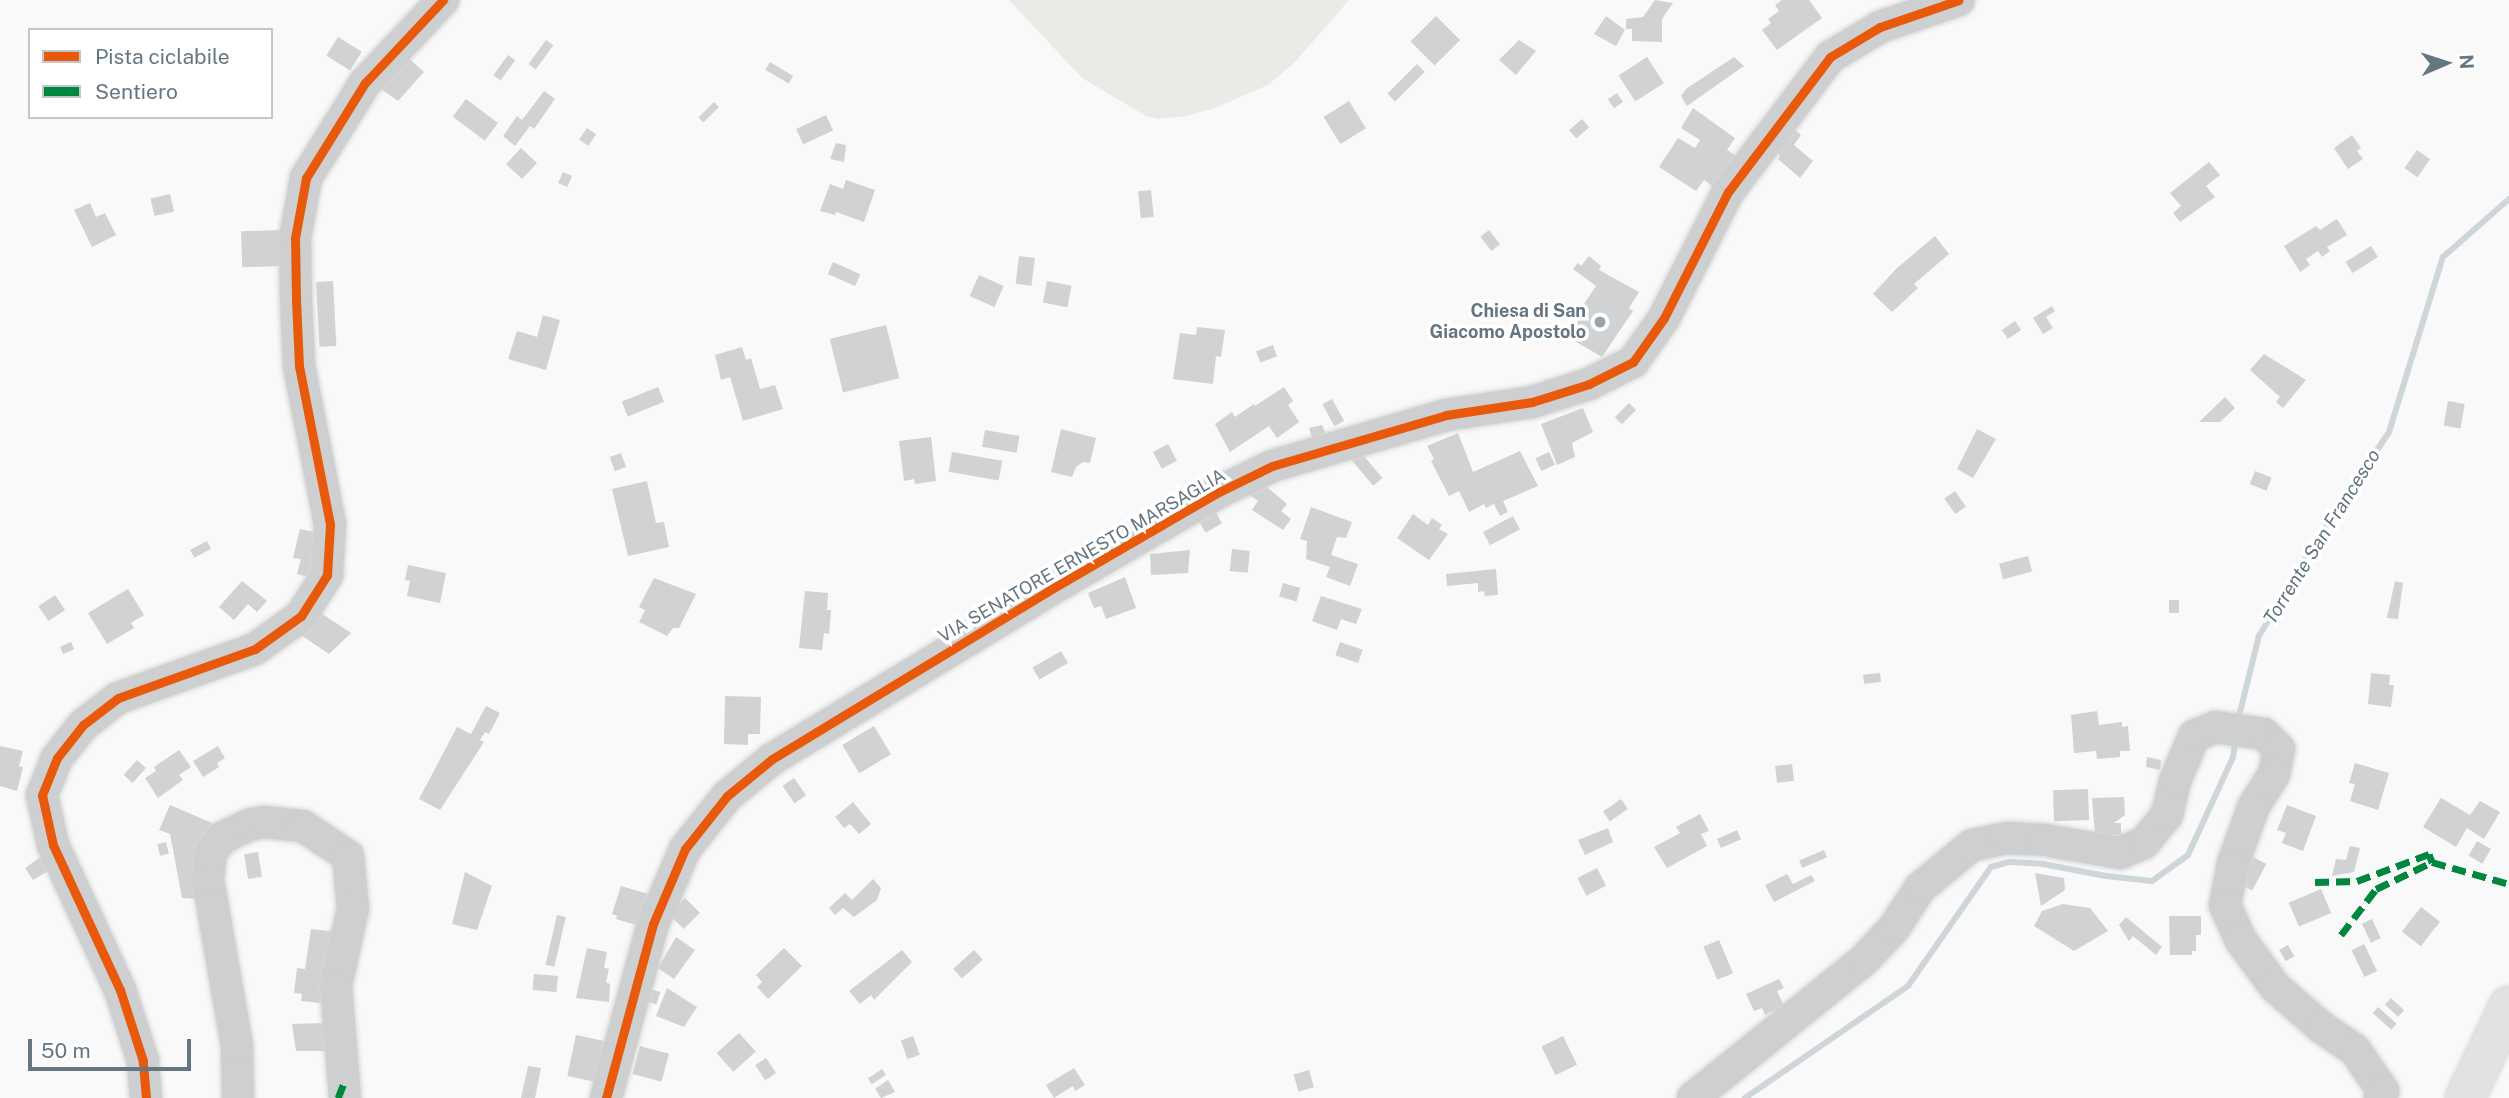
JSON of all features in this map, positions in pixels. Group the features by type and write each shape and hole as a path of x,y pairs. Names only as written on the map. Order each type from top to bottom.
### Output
{"highway":[{"path":"2465,1098 2509,1006"}],"street":[{"path":"146,1098 143,1061 120,990 53,845 42,795 57,758 83,725 118,698 255,649 301,616 327,575 330,524 299,366 295,238 306,178 365,83 443,0"},
{"name":"VIA SENATORE ERNESTO MARSAGLIA","path":"606,1098 653,924 685,849 727,796 763,766 1048,591 1219,492 1272,466 1446,415 1532,402 1590,384 1633,362 1664,318 1728,191 1830,57 1880,27 1905,8 1959,0"},
{"path":"1693,1098 1863,961 1894,928 1920,888 1972,845 2007,838 2045,840 2120,853 2144,843 2167,815 2175,781 2194,736 2215,727 2264,734 2279,749 2274,774 2253,808 2233,864 2225,905 2240,939 2275,987 2321,1027 2355,1050 2384,1091 2380,1098"},
{"path":"238,1098 237,1046 208,880 211,853 222,838 241,828 264,822 303,826 348,856 353,908 336,986 345,1098"}],"shaded area":[{"path":"1009,0 1349,0 1294,63 1268,85 1215,108 1186,116 1158,119 1146,116 1082,78"}],"building":[{"path":"1655,0 1673,3 1662,19 1662,42 1632,41 1632,29 1626,29 1626,19 1643,17"},
{"path":"1782,0 1809,0 1822,18 1777,50 1762,30 1771,23 1768,19 1779,11 1775,5"},
{"path":"1436,16 1460,40 1435,65 1411,41"},
{"path":"1606,16 1625,30 1616,46 1594,34"},
{"path":"338,37 362,52 350,70 326,56"},
{"path":"546,40 553,45 536,70 528,64"},
{"path":"1519,40 1536,51 1516,75 1499,60"},
{"path":"404,54 424,72 398,101 378,87"},
{"path":"508,55 515,60 501,81 493,75"},
{"path":"1647,57 1664,83 1635,102 1618,76"},
{"path":"1734,57 1744,66 1687,106 1681,96 1686,89"},
{"path":"770,62 793,76 789,84 765,70"},
{"path":"1417,64 1425,72 1395,101 1387,94"},
{"path":"544,91 555,99 534,129 530,126 515,146 503,136 517,116 522,120"},
{"path":"1617,93 1623,102 1614,108 1608,99"},
{"path":"466,99 498,123 485,141 453,117"},
{"path":"1349,101 1366,128 1341,144 1324,117"},
{"path":"714,102 719,107 703,123 698,118"},
{"path":"1693,108 1735,138 1727,150 1736,156 1715,188 1704,180 1696,191 1659,167 1678,138 1695,148 1700,140 1681,128"},
{"path":"826,115 833,130 803,144 796,129"},
{"path":"1582,119 1589,127 1576,138 1569,130"},
{"path":"1786,122 1801,135 1794,145 1813,161 1800,178 1778,159 1780,156 1770,145"},
{"path":"587,128 596,134 588,146 579,140"},
{"path":"2352,135 2361,148 2357,151 2363,159 2348,169 2334,148"},
{"path":"836,143 846,145 844,162 830,159"},
{"path":"521,148 537,163 522,179 506,164"},
{"path":"2417,150 2430,159 2417,177 2404,168"},
{"path":"2209,162 2220,175 2206,186 2215,197 2180,222 2173,213 2181,206 2170,193"},
{"path":"563,172 572,176 567,187 558,183"},
{"path":"846,180 875,190 864,222 836,212 835,215 820,211 830,184 843,189"},
{"path":"1151,190 1154,217 1141,218 1138,191"},
{"path":"170,194 174,212 155,216 151,198"},
{"path":"90,203 96,217 105,213 116,235 92,247 74,210"},
{"path":"2337,219 2347,235 2327,247 2330,251 2322,257 2318,251 2306,259 2310,265 2300,272 2284,246 2316,226 2320,230"},
{"path":"280,230 281,266 242,267 241,231"},
{"path":"1489,230 1500,244 1491,251 1480,237"},
{"path":"1935,236 1949,254 1914,284 1918,288 1892,312 1873,294 1896,269"},
{"path":"2371,246 2378,257 2352,273 2346,262"},
{"path":"1019,256 1035,258 1031,286 1016,284"},
{"path":"1589,256 1601,266 1599,270 1639,292 1629,308 1633,311 1602,357 1573,340 1575,338 1565,332 1596,286 1573,269 1578,263 1581,266"},
{"path":"833,262 860,274 855,286 828,274"},
{"path":"979,275 1004,286 994,307 970,296"},
{"path":"333,281 336,346 319,347 316,282"},
{"path":"1047,281 1072,286 1067,307 1043,303"},
{"path":"2052,306 2055,311 2046,317 2053,328 2043,334 2033,318"},
{"path":"543,315 560,320 546,370 508,359 517,331 537,337"},
{"path":"2015,321 2021,330 2008,339 2002,330"},
{"path":"886,325 899,378 843,392 830,339"},
{"path":"1197,327 1225,330 1221,357 1216,356 1213,384 1173,379 1180,333 1196,335"},
{"path":"1273,345 1277,356 1260,362 1256,351"},
{"path":"742,347 746,360 751,358 760,389 775,385 783,409 743,421 730,377 721,380 715,355"},
{"path":"2264,354 2306,380 2283,408 2276,402 2280,397 2250,370"},
{"path":"658,387 664,402 628,416 622,402"},
{"path":"1284,387 1293,401 1288,405 1299,422 1277,438 1269,426 1230,452 1215,424 1232,412 1235,417"},
{"path":"2225,397 2235,408 2220,422 2199,422"},
{"path":"1332,399 1344,421 1334,426 1322,404"},
{"path":"2448,401 2465,404 2460,429 2444,426"},
{"path":"1629,403 1636,410 1622,424 1615,417"},
{"path":"1583,408 1593,432 1572,443 1575,457 1557,465 1541,424"},
{"path":"1322,425 1327,437 1313,440 1309,428"},
{"path":"1061,429 1096,438 1090,463 1083,462 1076,467 1072,477 1051,472"},
{"path":"1977,429 1996,439 1973,478 1957,469"},
{"path":"985,430 1019,436 1017,453 982,447"},
{"path":"1458,433 1473,472 1520,451 1538,486 1503,501 1508,512 1500,516 1494,504 1486,508 1484,504 1469,512 1459,491 1449,496 1431,461 1434,459 1427,446"},
{"path":"931,437 936,481 915,484 914,479 904,481 899,441"},
{"path":"1168,444 1177,461 1162,469 1153,452"},
{"path":"1358,449 1382,478 1373,486 1349,457"},
{"path":"952,452 1002,461 999,481 949,472"},
{"path":"1549,452 1555,465 1541,471 1535,458"},
{"path":"621,453 626,467 615,471 610,457"},
{"path":"2255,471 2272,478 2266,491 2250,484"},
{"path":"647,481 656,523 664,522 669,547 628,556 612,489"},
{"path":"1266,486 1287,504 1281,511 1291,519 1283,530 1252,510 1258,501 1248,494"},
{"path":"1955,491 1966,507 1955,514 1944,498"},
{"path":"1212,506 1222,523 1206,533 1196,516"},
{"path":"1311,507 1352,522 1346,538 1337,537 1331,555 1358,564 1350,586 1326,577 1330,567 1306,559 1307,541 1300,539"},
{"path":"1413,514 1428,525 1432,518 1442,525 1439,529 1448,534 1429,560 1397,538"},
{"path":"1513,516 1520,529 1490,545 1483,532"},
{"path":"300,529 324,534 313,578 297,574 301,559 293,558"},
{"path":"207,541 211,549 194,558 190,550"},
{"path":"1232,549 1250,551 1248,573 1230,571"},
{"path":"1190,550 1188,573 1151,575 1150,554"},
{"path":"2028,556 2032,571 2003,579 1999,564"},
{"path":"408,565 446,573 440,603 407,596 410,581 405,580"},
{"path":"1496,569 1498,595 1485,596 1484,591 1478,592 1478,583 1447,586 1446,574"},
{"path":"1125,577 1136,608 1106,619 1101,606 1094,608 1088,593"},
{"path":"654,578 696,594 679,628 673,628 667,636 639,622 645,610 639,607"},
{"path":"242,581 267,601 257,612 248,604 234,620 219,607"},
{"path":"2395,581 2403,583 2398,619 2387,618"},
{"path":"1283,583 1300,588 1296,601 1279,596"},
{"path":"128,589 144,615 131,623 134,628 107,644 88,613"},
{"path":"805,591 828,593 827,610 831,610 829,634 824,633 822,650 799,648"},
{"path":"55,595 65,610 48,621 38,606"},
{"path":"1321,596 1362,609 1356,624 1341,619 1337,630 1312,621"},
{"path":"2169,600 2179,600 2179,613 2169,613"},
{"path":"321,613 351,633 329,654 298,633"},
{"path":"71,642 74,649 63,654 60,647"},
{"path":"1340,642 1363,650 1358,663 1335,655"},
{"path":"1061,651 1068,663 1039,680 1032,668"},
{"path":"1880,673 1881,682 1864,684 1863,675"},
{"path":"2371,673 2390,675 2389,685 2394,685 2391,707 2368,704"},
{"path":"725,696 761,697 760,734 748,734 748,745 724,744"},
{"path":"486,706 500,713 489,734 485,732 480,740 484,742 440,810 419,799 457,727 471,734"},
{"path":"2097,711 2099,725 2122,722 2122,727 2128,726 2130,751 2120,751 2120,757 2097,759 2096,751 2074,753 2071,715"},
{"path":"874,726 891,754 859,773 842,745"},
{"path":"0,746 23,751 19,766 23,767 17,791 0,786"},
{"path":"218,746 225,758 217,763 219,767 203,777 193,761"},
{"path":"179,750 191,767 179,775 183,780 158,798 145,778 156,771 154,767"},
{"path":"2147,757 2161,760 2160,770 2146,767"},
{"path":"137,760 146,768 133,783 124,775"},
{"path":"2355,763 2389,773 2378,810 2350,801 2355,784 2349,783"},
{"path":"1792,764 1794,781 1777,783 1775,766"},
{"path":"794,778 806,795 795,803 783,786"},
{"path":"2088,789 2089,820 2054,821 2053,790"},
{"path":"2124,797 2125,815 2114,823 2121,823 2121,835 2095,835 2092,798"},
{"path":"2441,798 2470,815 2480,801 2500,812 2484,839 2467,828 2456,847 2423,827"},
{"path":"1621,799 1628,809 1610,821 1603,812"},
{"path":"853,802 871,824 859,834 850,824 844,828 835,817"},
{"path":"170,805 212,823 199,851 203,899 182,898 170,834 159,830"},
{"path":"2287,805 2316,816 2303,851 2282,843 2286,833 2277,830"},
{"path":"1700,814 1709,831 1701,834 1707,846 1667,868 1654,847 1680,833 1676,827"},
{"path":"1608,828 1613,842 1585,855 1578,840"},
{"path":"1737,830 1741,839 1721,848 1717,839"},
{"path":"2477,841 2491,849 2482,864 2468,856"},
{"path":"166,842 169,854 160,856 157,844"},
{"path":"2350,846 2360,848 2354,872 2332,876 2336,859 2346,860"},
{"path":"1824,850 1827,857 1802,868 1799,861"},
{"path":"49,851 48,871 33,880 25,868"},
{"path":"258,852 262,877 248,879 244,854"},
{"path":"2253,857 2266,864 2252,891 2239,883"},
{"path":"1597,868 1606,886 1586,896 1577,878"},
{"path":"465,872 492,886 477,930 452,924"},
{"path":"2035,873 2064,878 2065,890 2041,906"},
{"path":"1787,874 1793,884 1811,875 1815,881 1774,902 1765,885"},
{"path":"873,879 881,888 877,900 854,917 843,908 835,915 829,908 845,893 852,900"},
{"path":"621,886 648,894 639,926 616,919 617,916 612,914"},
{"path":"2321,889 2331,913 2299,927 2289,903"},
{"path":"685,898 700,913 684,929 669,914"},
{"path":"2063,904 2090,908 2108,931 2074,951 2034,926 2042,911"},
{"path":"2421,907 2440,922 2421,946 2402,931"},
{"path":"557,915 566,917 554,967 546,965"},
{"path":"2169,916 2201,916 2201,935 2196,935 2196,951 2192,951 2192,955 2170,955"},
{"path":"2126,917 2162,947 2156,955 2133,936 2129,941 2119,925"},
{"path":"2372,919 2381,938 2371,943 2362,924"},
{"path":"311,929 338,932 320,1003 301,1001 302,994 294,993 297,968 305,969"},
{"path":"676,937 695,950 674,979 658,968"},
{"path":"1719,940 1733,973 1717,980 1703,947"},
{"path":"2364,944 2377,971 2365,977 2351,950"},
{"path":"2288,945 2294,956 2286,961 2279,950"},
{"path":"587,948 607,952 604,968 609,969 606,982 610,984 609,1002 576,998"},
{"path":"784,948 802,966 768,999 757,987 762,982 756,975"},
{"path":"902,950 912,962 874,1000 871,995 860,1004 849,991"},
{"path":"974,950 983,960 962,978 953,969"},
{"path":"534,974 558,976 557,992 533,990"},
{"path":"1779,979 1784,988 1777,991 1784,1006 1765,1015 1762,1008 1754,1011 1746,994"},
{"path":"648,988 660,992 656,1004 644,1000"},
{"path":"667,988 697,1007 684,1027 656,1016"},
{"path":"2391,998 2404,1010 2398,1017 2385,1005"},
{"path":"2378,1007 2397,1024 2391,1030 2373,1013"},
{"path":"324,1023 324,1039 334,1039 333,1051 296,1051 292,1024"},
{"path":"739,1033 756,1052 733,1072 717,1053"},
{"path":"576,1035 610,1042 602,1083 567,1076"},
{"path":"913,1036 920,1055 908,1059 901,1040"},
{"path":"1563,1036 1577,1065 1555,1075 1541,1047"},
{"path":"640,1046 669,1054 661,1082 632,1074"},
{"path":"766,1058 776,1073 765,1080 755,1065"},
{"path":"528,1066 541,1068 535,1098 521,1098"},
{"path":"1074,1068 1085,1085 1075,1091 1073,1086 1054,1098 1046,1085"},
{"path":"882,1069 886,1075 872,1084 868,1079"},
{"path":"1309,1070 1314,1087 1299,1092 1294,1074"},
{"path":"888,1080 895,1092 881,1098 875,1089"}],"waterway":[{"name":"Torrente San Francesco","path":"2238,720 2259,636 2312,548 2389,432 2443,257 2509,199"},
{"name":"Torrente San Francesco","path":"1745,1098 1908,986 1991,867 2009,862 2043,864 2106,876 2152,881 2188,855 2233,757 2236,738"}],"marked path":[{"path":"2315,882 2357,881 2429,854 2432,862"},
{"path":"2341,935 2376,889 2432,862 2509,884"},
{"path":"338,1098 344,1083"}],"cycle path":[{"path":"146,1098 143,1061 120,990 53,845 42,795 57,758 83,725 118,698 255,649 301,616 327,575 330,524 299,366 295,238 306,178 365,83 443,0"},
{"path":"606,1098 653,924 685,849 727,796 772,759 1048,591 1219,492 1272,466 1446,415 1532,402 1589,384 1633,362 1664,318 1728,192 1830,57 1880,27 1959,0"}],"place":[{"name":"Chiesa di San Giacomo Apostolo","path":"1600,322"}]}
